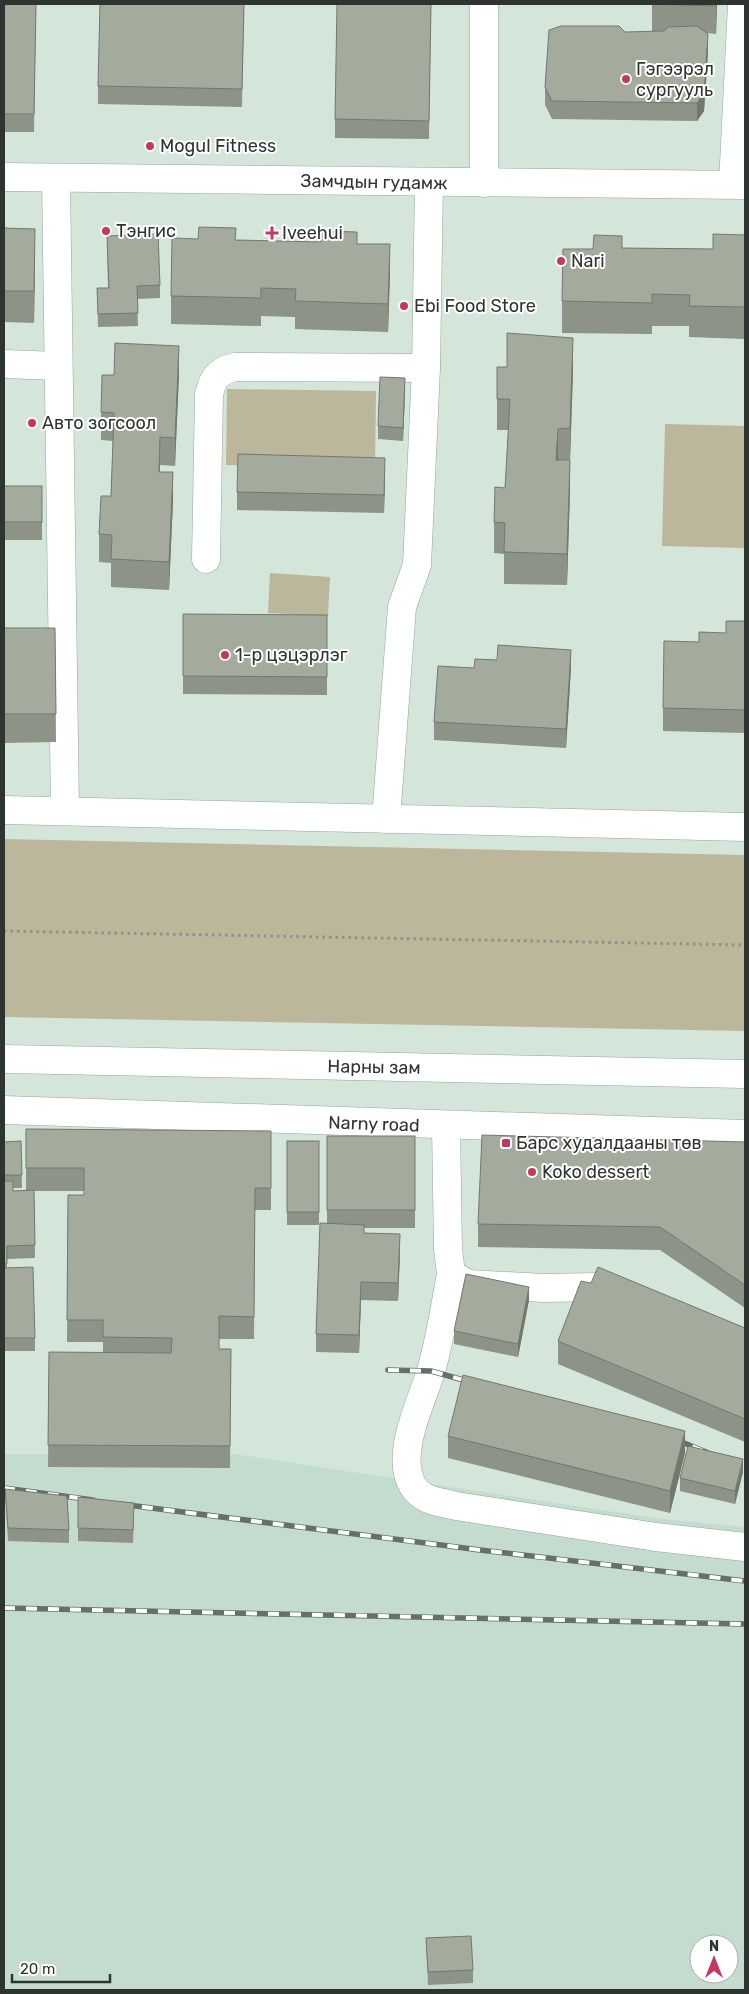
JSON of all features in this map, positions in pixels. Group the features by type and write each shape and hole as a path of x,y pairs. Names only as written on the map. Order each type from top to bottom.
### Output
{"street":[{"path":"484,4 484,183"},
{"path":"739,184 742,4"},
{"name":"Замчдын гудамж","path":"4,178 739,184"},
{"path":"56,178 65,811"},
{"path":"386,819 402,607 417,565 426,368 429,182"},
{"path":"4,364 58,366"},
{"path":"206,559 209,394 213,380 223,370 235,367 426,368"},
{"path":"4,810 745,827"},
{"name":"Нарны зам","path":"4,1059 745,1074"},
{"name":"Narny road","path":"4,1110 446,1126 745,1134"},
{"path":"446,1126 448,1249 451,1274 431,1371 412,1425 408,1446 408,1465 412,1485 424,1498 456,1506 646,1536 745,1547"},
{"path":"451,1274 468,1284 544,1288 595,1287 644,1298"}],"path":[{"path":"4,931 745,945"}],"shaded area":[{"path":"227,389 376,391 375,468 226,465"},
{"path":"665,424 745,426 745,548 662,546"},
{"path":"270,573 330,577 328,616 268,613"},
{"path":"4,839 745,855 745,1031 4,1017"},
{"path":"4,1454 234,1454 661,1519 745,1527 745,1990 4,1990"}],"building":[{"path":"4,4 36,4 34,114 4,114"},
{"path":"100,4 244,4 242,89 98,86"},
{"path":"337,4 431,4 429,121 335,119"},
{"path":"652,4 716,4 716,6"},
{"name":"Гэгээрэл сургууль","path":"561,26 619,26 625,32 664,31 668,27 697,26 708,34 704,93 697,103 552,101 545,87 549,30"},
{"path":"199,227 236,228 235,240 321,242 321,231 357,232 357,244 390,244 388,304 295,301 296,289 261,288 261,298 171,296 172,238 198,239"},
{"path":"4,228 35,229 34,291 4,291"},
{"path":"158,234 160,285 137,286 138,313 98,314 97,288 109,288 107,236"},
{"path":"713,234 745,235 745,307 689,306 690,295 652,294 652,303 562,301 563,249 593,249 594,235 622,236 622,248 713,249"},
{"path":"507,333 573,338 570,428 558,429 556,460 570,460 567,554 504,552 505,523 494,522 495,487 505,488 510,399 497,399 497,367 507,367"},
{"path":"115,343 179,346 175,438 160,437 159,472 173,472 169,562 111,559 112,535 99,534 101,496 111,496 114,413 101,412 102,375 114,375"},
{"path":"380,377 405,378 403,428 378,426"},
{"path":"238,454 385,458 384,495 237,492"},
{"path":"4,486 42,486 42,522 4,522"},
{"path":"183,614 327,615 327,677 183,676"},
{"path":"726,621 745,621 745,710 663,708 664,641 699,642 699,632 726,633"},
{"path":"4,628 55,628 56,714 4,714"},
{"path":"498,645 571,650 566,729 434,722 438,666 474,668 475,659 497,660"},
{"path":"26,1129 271,1131 271,1188 255,1188 254,1317 219,1316 219,1349 231,1349 230,1446 48,1445 49,1352 171,1353 172,1338 103,1337 103,1320 67,1320 68,1195 84,1195 84,1168 26,1168"},
{"path":"482,1135 745,1142 745,1285 660,1227 478,1224"},
{"path":"327,1136 415,1136 415,1210 327,1210"},
{"path":"21,1141 22,1175 4,1175 4,1142"},
{"path":"287,1141 319,1141 319,1212 287,1212"},
{"path":"4,1181 13,1181 13,1191 34,1190 35,1245 7,1246 7,1264 4,1264"},
{"path":"320,1223 364,1225 364,1233 400,1234 398,1283 361,1282 359,1335 316,1334"},
{"path":"33,1267 35,1338 4,1338 4,1268"},
{"path":"598,1267 745,1328 745,1419 558,1341 581,1281 591,1283"},
{"path":"466,1274 529,1287 518,1344 454,1331"},
{"path":"463,1375 685,1431 670,1491 448,1436"},
{"path":"688,1446 743,1459 735,1491 680,1478"},
{"path":"5,1489 67,1496 69,1530 8,1528"},
{"path":"78,1497 134,1503 133,1530 78,1528"},
{"path":"471,1936 473,1970 428,1972 426,1938"}],"railway":[{"path":"388,1370 431,1371 474,1383"},
{"path":"672,1438 706,1452"},
{"path":"4,1488 93,1500"},
{"path":"120,1504 480,1550 745,1581"},
{"path":"4,1608 745,1624"}],"place":[{"name":"Гэгээрэл сургууль","path":"626,79"},
{"name":"Mogul Fitness","path":"150,146"},
{"name":"Тэнгис","path":"106,231"},
{"name":"Iveehui","path":"272,233"},
{"name":"Nari","path":"561,261"},
{"name":"Ebi Food Store","path":"404,306"},
{"name":"Авто зогсоол","path":"32,423"},
{"name":"1-р цэцэрлэг","path":"225,655"},
{"name":"Барс худалдааны төв","path":"506,1143"},
{"name":"Koko dessert","path":"532,1172"}]}
